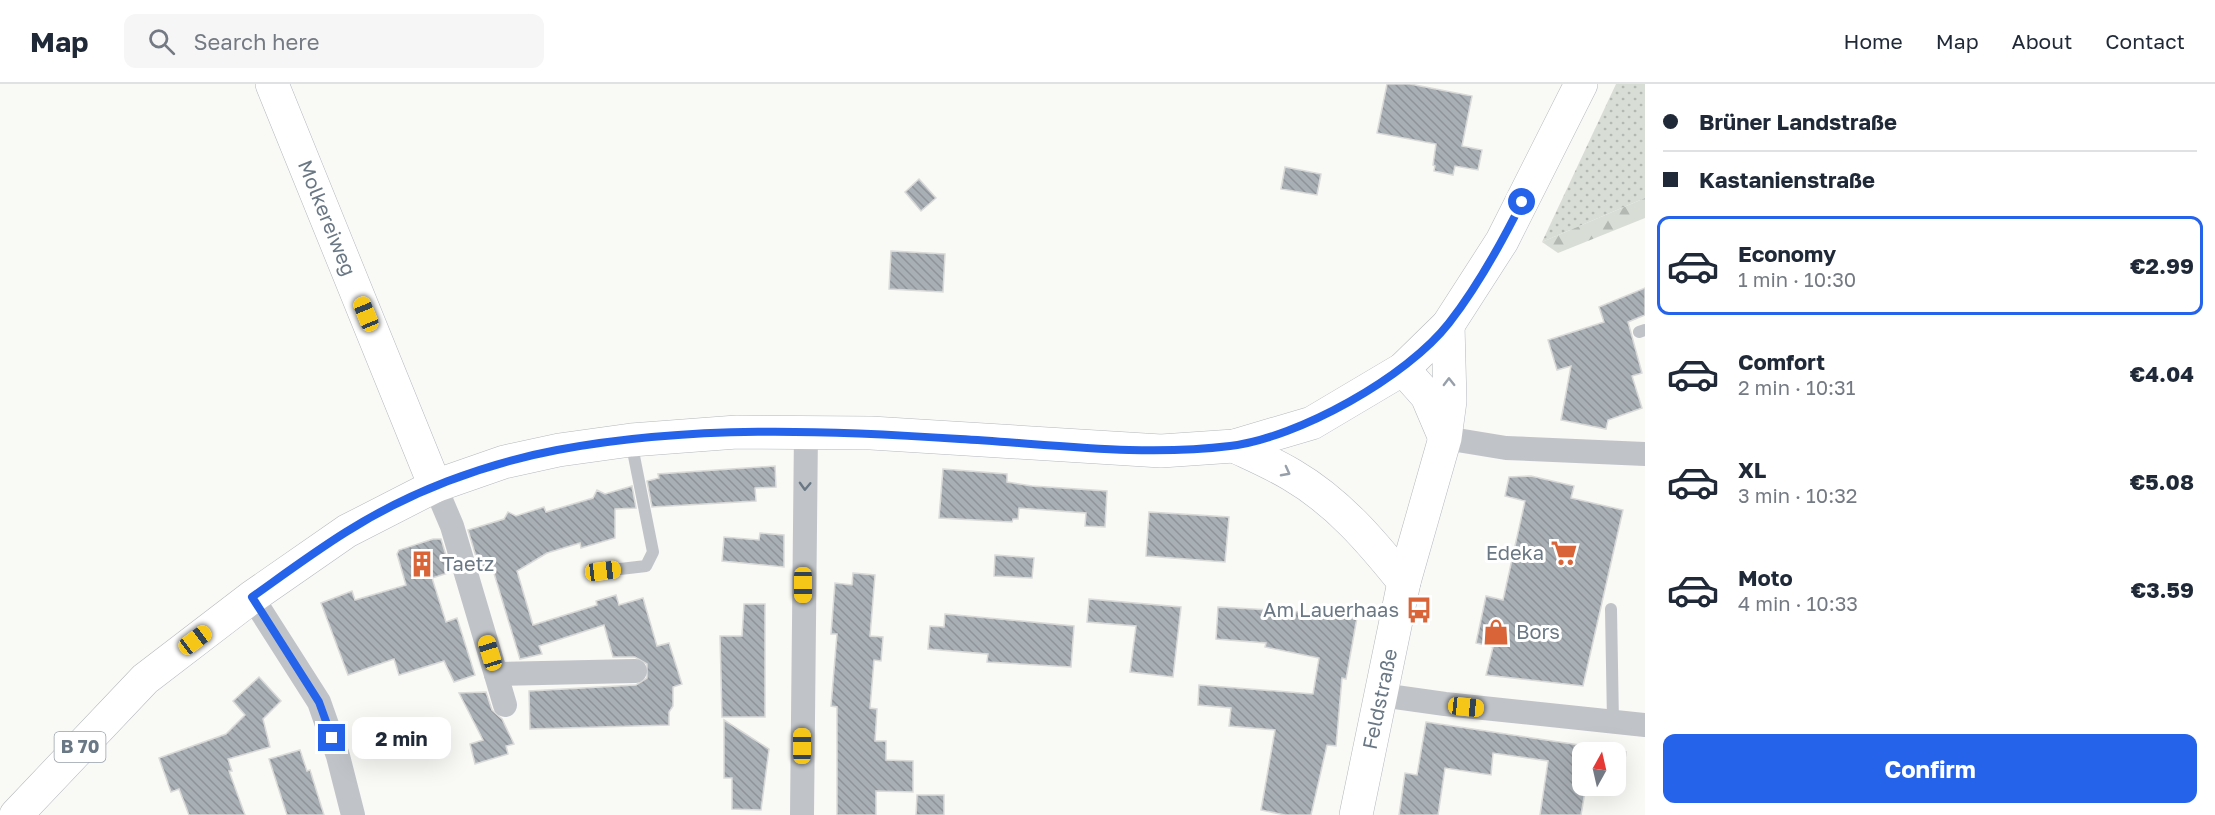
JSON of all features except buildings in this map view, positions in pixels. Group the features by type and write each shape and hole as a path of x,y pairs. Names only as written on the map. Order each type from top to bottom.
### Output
{"main road":[{"name":"Molkereiweg","path":"272,84 435,486"},
{"name":"B 70","path":"16,815 146,679 259,608 347,531 435,486 504,462 559,450 630,440 737,432 806,431 1161,451 1234,446 1312,423 1403,369 1448,325 1502,241 1581,84"},
{"name":"Feldstraße","path":"1356,815 1404,582 1445,438 1450,401 1448,325"},
{"path":"1403,369 1427,396 1445,438"},
{"path":"1234,446 1291,474 1324,497 1366,535 1404,582"}],"street":[{"path":"802,815 803,541 806,431"},
{"path":"1445,438 1506,448 1645,454"},
{"path":"435,486 452,526 505,705"},
{"path":"259,608 319,702 338,756 353,815"},
{"path":"496,675 636,671"},
{"path":"1381,695 1645,725"}],"lane":[{"path":"603,571 646,566 653,552 630,440"},
{"path":"1611,609 1613,722"}],"green space":[{"path":"1616,84 1645,84 1645,198 1542,242"},
{"path":"1645,198 1645,218 1558,253 1542,242"}],"place":[{"name":"Edeka","path":"1564,553"},
{"name":"Taetz","path":"422,564"},
{"name":"Am Lauerhaas","path":"1419,610"},
{"name":"Bors","path":"1496,632"}],"route":[{"path":"332,738 319,702 252,597 347,531 435,486 504,462 559,450 630,440 737,432 871,433 1161,451 1234,446 1312,423 1403,369 1448,325 1489,263 1522,202"}]}
